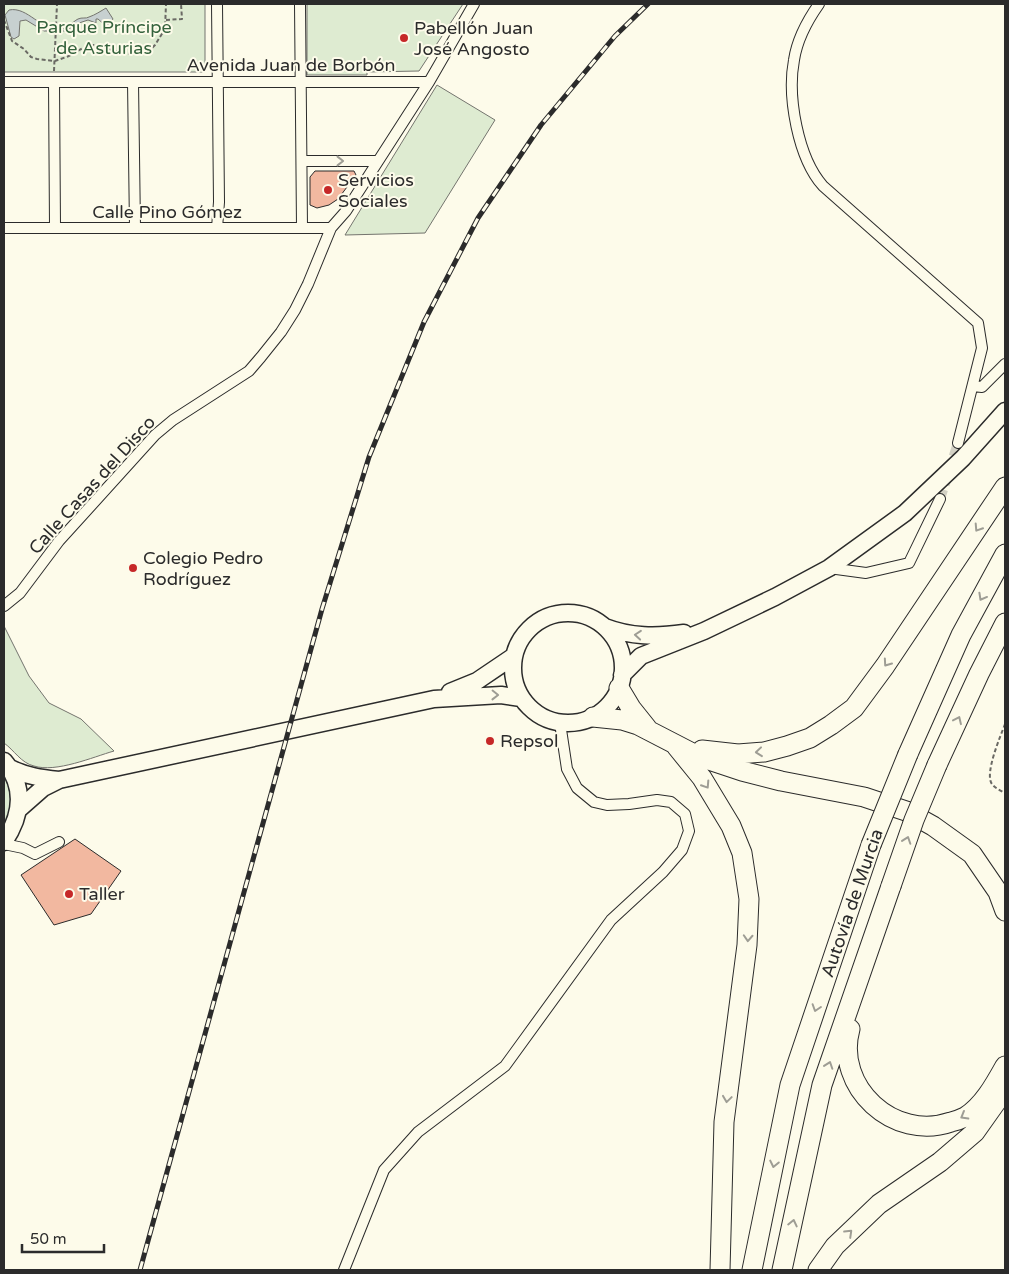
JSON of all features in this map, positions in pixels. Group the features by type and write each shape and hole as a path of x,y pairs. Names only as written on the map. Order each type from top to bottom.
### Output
{"highway":[{"path":"676,746 719,753 764,752 810,738 854,708 885,666 1005,487"},
{"name":"Autovía de Murcia","path":"752,1270 790,1085 870,845 961,635 1005,554"},
{"name":"Autovía de Murcia","path":"782,1270 822,1085 914,820 979,674 1005,623"},
{"path":"620,682 631,708 648,729"},
{"path":"594,717 622,720 648,729 676,746 700,757 742,771 781,781 864,797 906,811 933,826 972,854 998,892 1005,911"},
{"path":"676,746 702,778 731,826 742,853 749,899 747,945 724,1122 720,1270"},
{"path":"891,886 846,1042 848,1065 861,1091 880,1112 899,1123 918,1126 941,1126 966,1117 990,1094 1005,1066"},
{"path":"818,1270 835,1246 879,1204 940,1162 975,1132 1003,1094 1005,1088"}],"main road":[{"path":"620,682 642,656 704,631 775,597 829,568 905,513 962,458 1005,411"},
{"path":"605,627 616,641 622,657 620,682 613,700 594,717 577,722 560,723 545,719 532,710 521,698 515,685 512,670 514,656 520,640 530,628 544,618 559,614 576,614 591,618 605,627 621,633 638,636 663,636 704,631"},
{"path":"434,699 477,681 514,656"},
{"path":"18,810 43,788 59,780 434,699 494,695 521,698"},
{"path":"7,765 20,773 38,778 59,780"},
{"path":"7,765 18,789 18,810 7,838"}],"street":[{"path":"216,4 219,202 217,228"},
{"path":"300,4 302,228"},
{"name":"Calle Casas del Disco","path":"4,606 20,593 59,541 156,435 173,420 249,371 261,357 295,310 331,228 346,211 429,82 474,4"},
{"path":"819,4 803,31 792,72 794,108 804,154 815,177 823,186 978,322 982,348 958,443"},
{"name":"Avenida Juan de Borbón","path":"4,82 300,80 429,82"},
{"path":"54,82 55,227"},
{"path":"134,82 135,228"},
{"path":"302,161 377,161"},
{"name":"Calle Pino Gómez","path":"4,228 331,228"},
{"path":"972,386 982,387 1005,364"},
{"path":"829,568 866,572 908,563 940,499"},
{"path":"344,1270 384,1170 418,1132 505,1066 611,920 664,872 682,850 689,831 685,814 671,802 657,800 607,805 594,802 578,788 567,769 560,723"},
{"path":"7,838 16,841 23,848"},
{"path":"7,838 35,854 59,842"}],"path":[{"path":"54,82 57,4"},
{"path":"4,20 12,41 24,49 31,57 55,61 94,45 122,53 150,50 166,29 166,4"},
{"path":"166,20 182,20 181,4"},
{"path":"1005,724 992,763 990,777 991,784 1005,793"}],"green space":[{"name":"Parque Príncipe de Asturias","path":"4,4 205,4 205,72 4,72"},
{"path":"307,4 463,4 419,71 367,72 367,75 307,75"},
{"path":"437,85 495,120 425,233 345,235"},
{"path":"4,626 29,676 49,703 81,719 114,751 63,766 43,768 25,762 4,743"},
{"path":"4,775 9,789 10,802 9,815 4,829"}],"shaded area":[{"path":"106,8 113,19 106,26 96,19 96,23 88,20 76,24 66,31 44,31 26,20 20,21 19,36 14,39 11,37 5,15 9,10 16,10 48,27 62,29 78,19 88,18"}],"building":[{"name":"Servicios Sociales","path":"315,171 354,171 356,175 338,199 329,205 317,208 310,205 310,177"},
{"name":"Taller","path":"75,839 121,871 91,914 54,925 21,875"}],"tunnel":[{"path":"940,499 958,443"}],"railway":[{"path":"140,1270 322,609 369,457 424,322 478,218 541,125 615,36 648,4"}],"place":[{"name":"Pabellón Juan José Angosto","path":"404,38"},
{"name":"Servicios Sociales","path":"328,190"},
{"name":"Colegio Pedro Rodríguez","path":"133,568"},
{"name":"Repsol","path":"490,741"},
{"name":"Taller","path":"69,894"}]}
